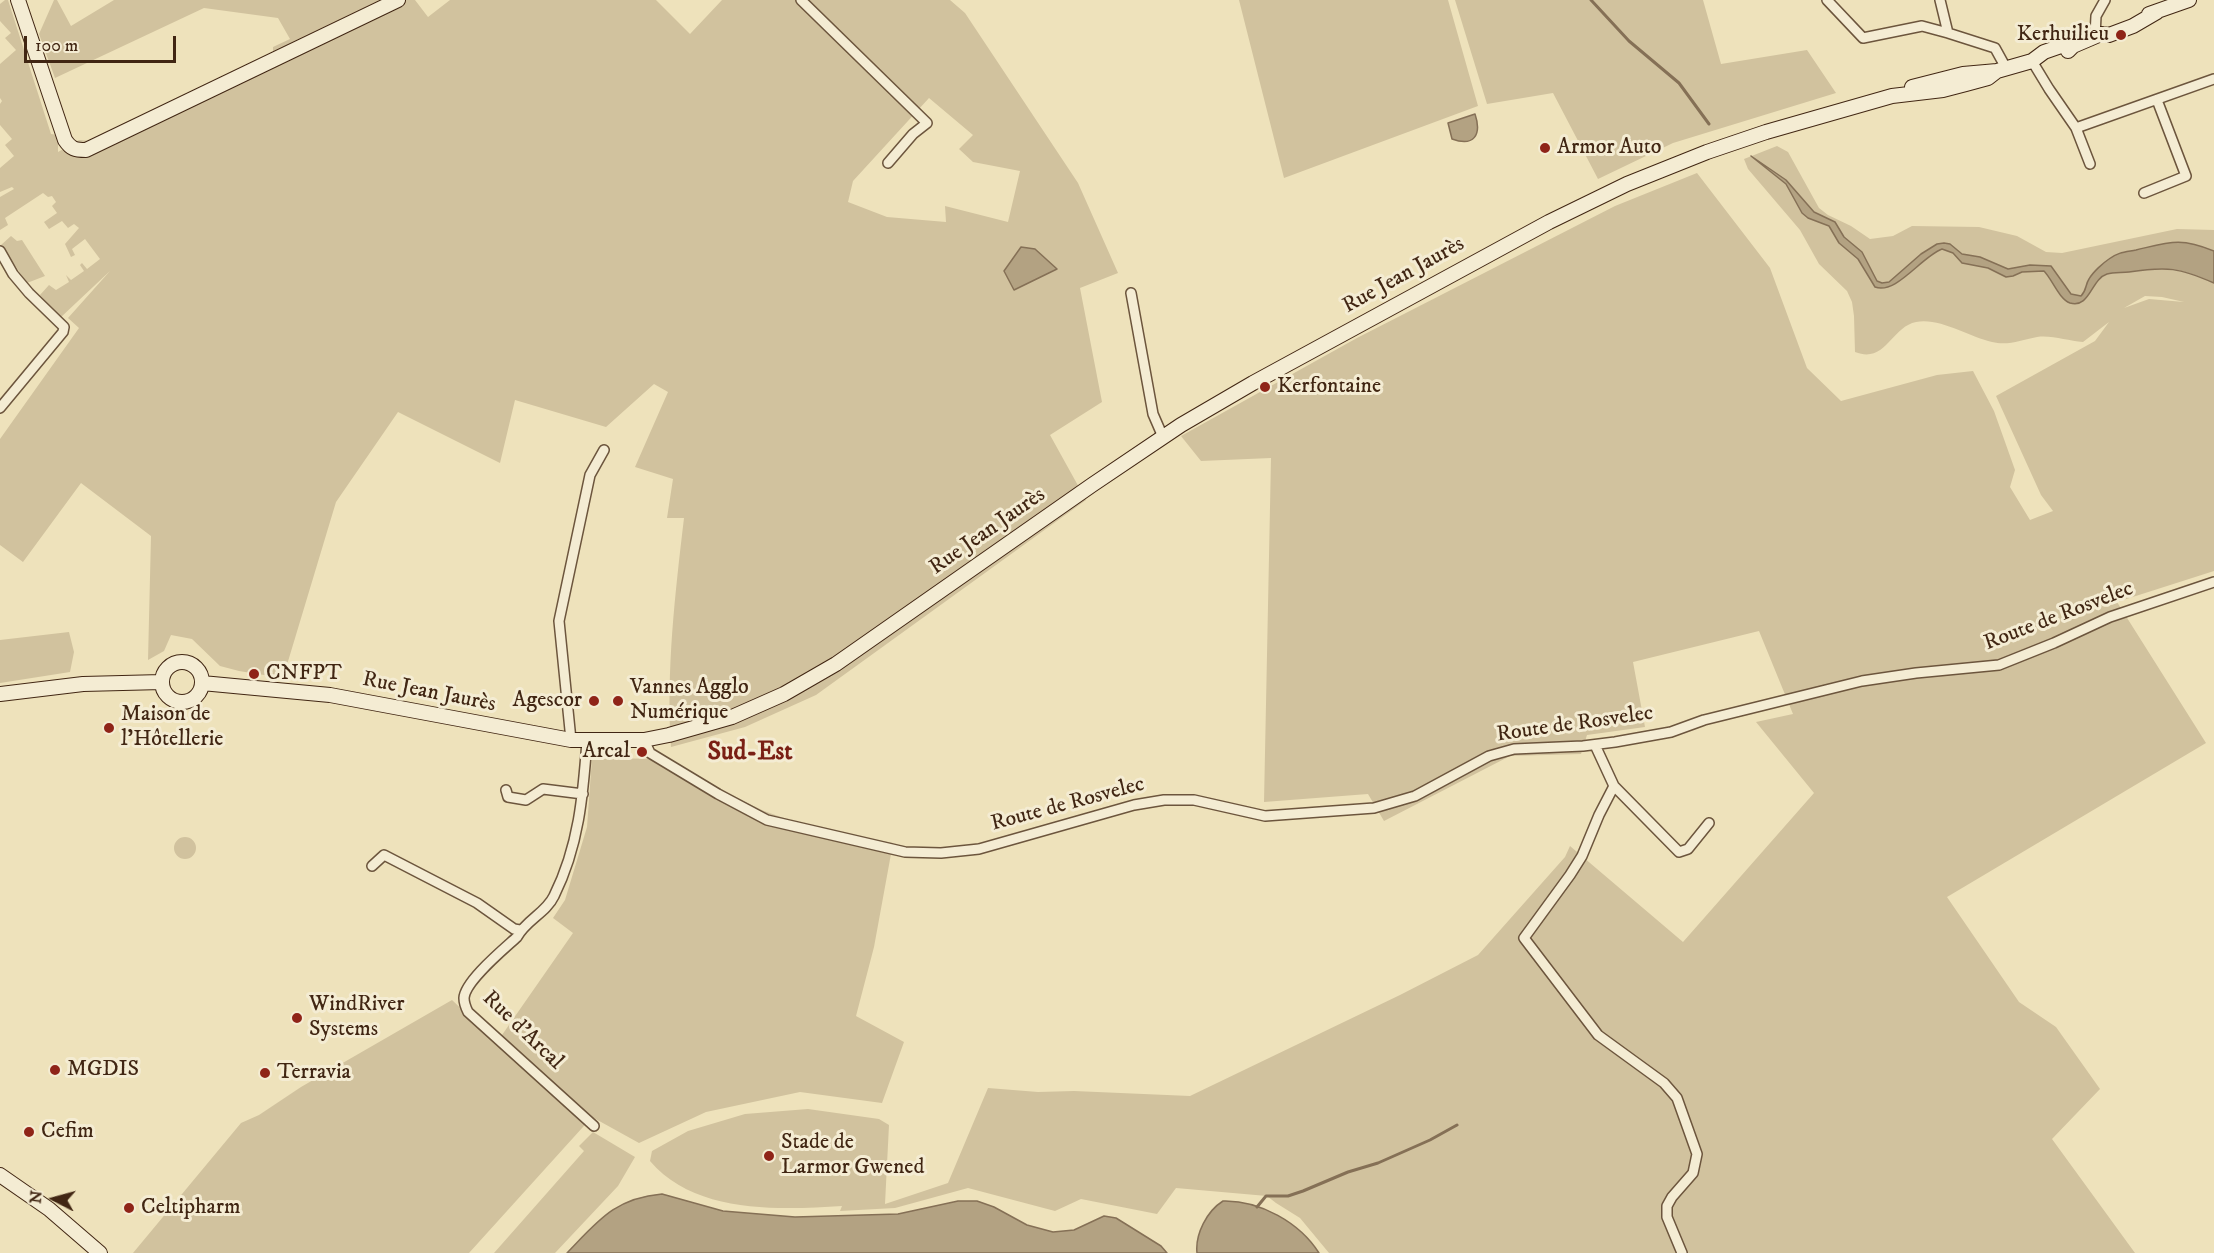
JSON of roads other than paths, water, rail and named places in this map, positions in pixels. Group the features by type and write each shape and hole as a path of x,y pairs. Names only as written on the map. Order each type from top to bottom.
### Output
{"main road":[{"path":"18,0 65,140 70,148 78,150 86,150 398,0"},
{"name":"Rue Jean Jaurès","path":"202,683 330,695 571,740 644,740 732,717 767,703 836,664 1163,437 1253,383 1549,222 1627,184 1747,138 1892,96 1943,90 1988,78 2002,70 2035,59 2047,59 2067,52 2073,46 2098,35 2109,35 2133,26 2157,12 2189,0"},
{"path":"183,662 189,663 199,671 202,683 201,690 193,699 181,702 169,698 162,682 170,666 183,662"},
{"path":"0,694 83,684 162,682"},
{"path":"0,1175 50,1209 100,1253"}],"street":[{"path":"801,0 927,123 913,134 888,163"},
{"path":"1827,0 1863,38 1922,26 1995,48 2002,70"},
{"path":"1940,0 1948,33"},
{"path":"2098,35 2096,16 2105,0"},
{"path":"2035,59 2049,89 2076,128 2090,164"},
{"path":"2076,128 2214,79"},
{"path":"2144,193 2186,176 2157,100"},
{"path":"0,251 14,274 46,311 64,327 63,332 0,408"},
{"path":"1131,293 1153,414 1163,437"},
{"path":"571,740 559,621 590,474 604,450"},
{"name":"Route de Rosvelec","path":"644,740 650,753 767,820 888,849 923,854 959,852 979,849 1134,805 1164,800 1194,800 1265,816 1374,808 1415,796 1489,756 1514,749 1595,745 1662,734 1704,720 1862,681 1999,665 2110,617 2214,582"},
{"name":"Rue d'Arcal","path":"587,741 583,794 576,835 554,895 543,910 520,930 517,937 468,988 464,1000 468,1012 594,1126"},
{"path":"1595,745 1614,786 1679,852 1688,849 1709,823"},
{"path":"1614,786 1582,856 1524,938 1598,1035 1664,1083 1677,1098 1697,1154 1693,1173 1667,1206 1667,1217 1682,1253"},
{"path":"506,790 508,797 526,800 543,789 583,794"},
{"path":"372,866 384,855 477,903 514,929 520,930"}],"waterway":[{"path":"1591,0 1629,41 1679,83 1709,124"},
{"path":"1257,1207 1266,1196 1288,1196 1303,1191 1348,1172 1378,1163 1430,1140 1457,1125"}],"place":[{"name":"Kerhuilieu","path":"2121,35"},
{"name":"Armor Auto","path":"1545,148"},
{"name":"Kerfontaine","path":"1265,387"},
{"name":"CNFPT","path":"254,674"},
{"name":"Agescor","path":"594,701"},
{"name":"Vannes Agglo Numérique","path":"618,701"},
{"name":"Maison de l'Hôtellerie","path":"109,728"},
{"name":"Arcal","path":"642,752"},
{"name":"WindRiver Systems","path":"297,1018"},
{"name":"MGDIS","path":"55,1070"},
{"name":"Terravia","path":"265,1073"},
{"name":"Cefim","path":"29,1132"},
{"name":"Stade de Larmor Gwened","path":"769,1156"},
{"name":"Celtipharm","path":"129,1208"}],"district":[{"name":"Sud-Est","path":"750,754"}]}
